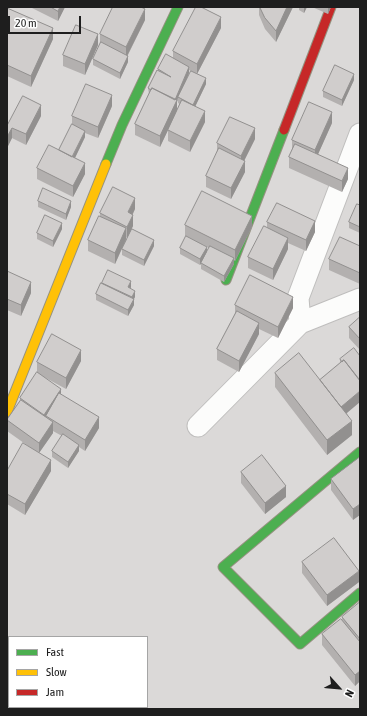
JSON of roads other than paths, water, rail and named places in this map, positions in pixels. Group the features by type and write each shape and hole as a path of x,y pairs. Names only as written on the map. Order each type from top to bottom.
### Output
{"street":[{"path":"7,412 122,125 178,7"},
{"path":"226,280 331,7"},
{"path":"300,323 298,298 360,134"},
{"path":"198,426 300,323 360,299"},
{"path":"360,452 223,567 300,644 360,593"}]}
